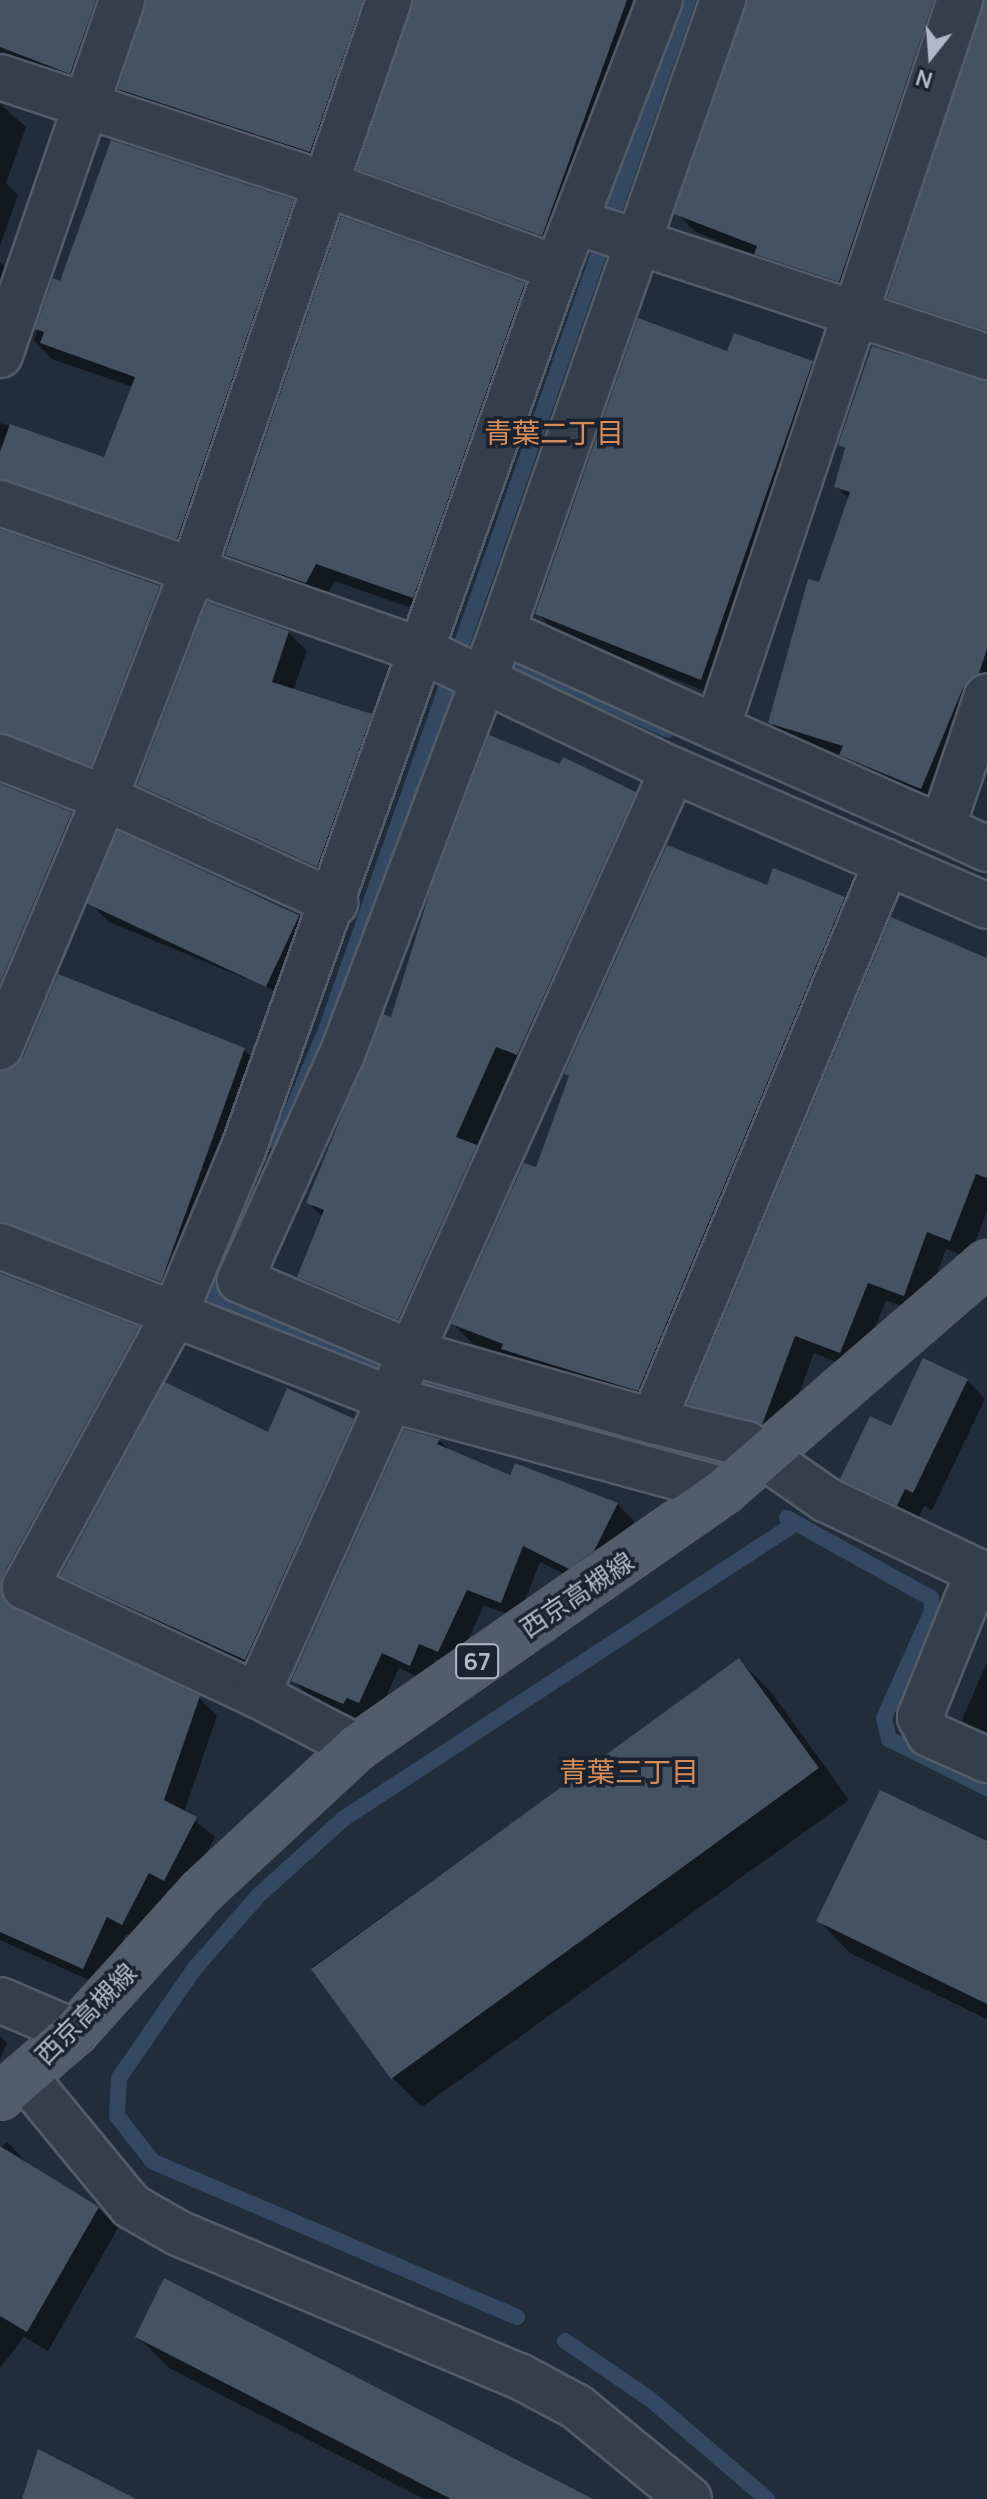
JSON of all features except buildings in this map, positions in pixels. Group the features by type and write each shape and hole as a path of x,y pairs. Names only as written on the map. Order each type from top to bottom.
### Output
{"main road":[{"name":"西京高槻線","path":"12,2086 75,2032 201,1892 357,1747 725,1490 987,1263"}],"street":[{"path":"0,355 122,0"},
{"path":"0,1047 105,798 194,567 389,0"},
{"path":"357,1747 257,1695 13,1588 175,1313 243,1150 335,903 472,657 557,268 660,0"},
{"path":"723,0 641,243 472,657 341,1056 240,1280 402,1377 653,1421 746,1444 827,1500 982,1576 920,1717 929,1734 987,1760"},
{"path":"717,728 852,313 960,0"},
{"path":"0,77 326,184 557,268"},
{"path":"577,222 987,357"},
{"path":"0,503 472,657 717,728 987,849"},
{"path":"472,657 673,770 987,906"},
{"path":"942,828 987,696"},
{"path":"0,757 105,798 335,903"},
{"path":"257,1695 673,770"},
{"path":"653,1421 887,862"},
{"path":"0,1246 175,1313 402,1377 725,1490"},
{"path":"0,2000 75,2032"},
{"path":"12,2086 131,2206 178,2233 519,2376 577,2407 689,2499"}],"waterway":[{"path":"278,1144 326,1030 688,0"},
{"path":"496,653 668,730"},
{"path":"228,1266 215,1296 381,1366 725,1465"},
{"path":"787,1518 931,1598 932,1611 884,1718 889,1739 987,1788"},
{"path":"517,2317 153,2162 117,2116 119,2078 195,1968 259,1895 343,1819 796,1523"},
{"path":"565,2341 650,2399 767,2499"}],"district":[{"name":"青葉二丁目","path":"554,432"},
{"name":"青葉三丁目","path":"629,1771"}]}
